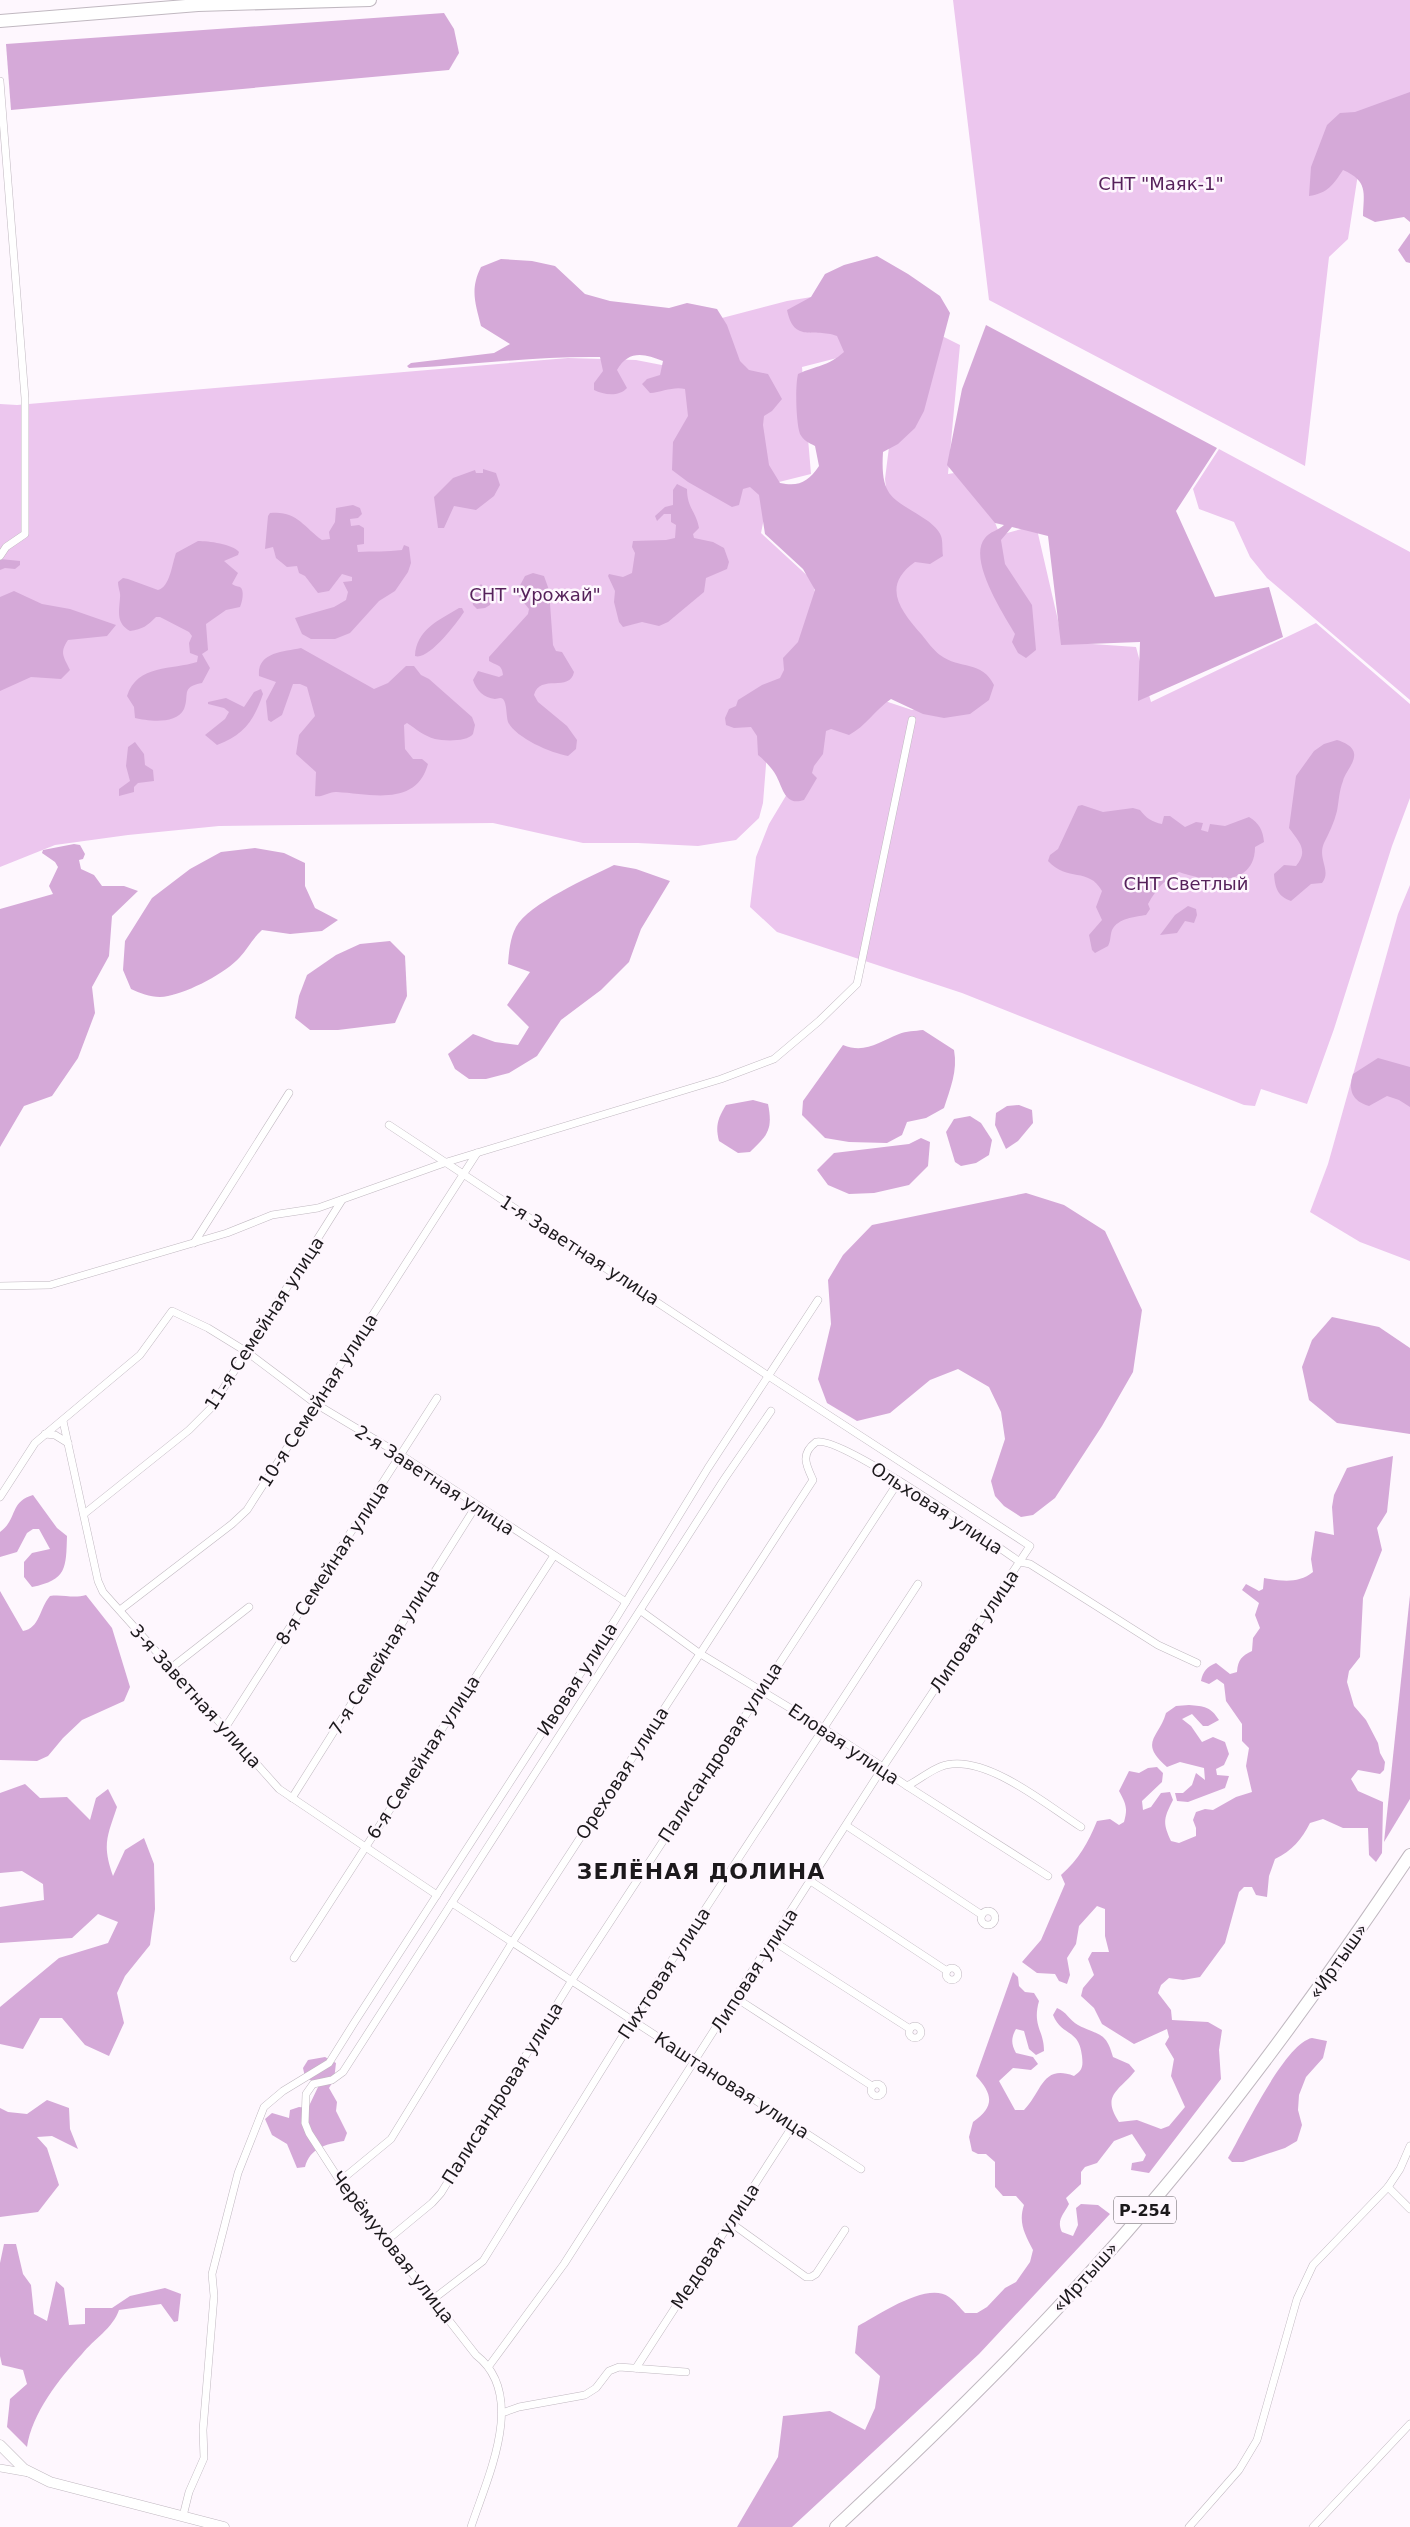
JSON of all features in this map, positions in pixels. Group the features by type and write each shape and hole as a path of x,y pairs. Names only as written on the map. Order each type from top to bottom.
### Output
{"highway":[{"path":"0,16 182,0"},
{"path":"0,21 198,5 370,0"},
{"name":"«Иртыш»","path":"836,2527 992,2376 1073,2290 1164,2188 1308,2004 1410,1855"}],"street":[{"path":"0,81 25,398 26,475 25,534 6,547 0,556"},
{"path":"0,1286 50,1285 227,1234 272,1215 318,1208 447,1162 721,1079 774,1059 857,984 864,958 912,720"},
{"path":"194,1243 289,1093"},
{"name":"1-я Заветная улица","path":"389,1124 770,1377 1030,1546"},
{"name":"10-я Семейная улица","path":"120,1610 240,1518 252,1503 462,1173 477,1153"},
{"name":"11-я Семейная улица","path":"84,1514 196,1424 211,1408 342,1200"},
{"name":"Ивовая улица","path":"183,2516 190,2492 204,2458 203,2430 214,2296 212,2274 238,2173 264,2107 334,2058 626,1602 708,1468 770,1377 818,1300"},
{"name":"2-я Заветная улица","path":"63,1421 140,1355 172,1311 208,1328 247,1352 316,1404 400,1455 553,1557 626,1602"},
{"name":"8-я Семейная улица","path":"224,1728 438,1398"},
{"name":"Ивовая улица","path":"305,2123 308,2089 318,2081 338,2077 343,2072 725,1478 771,1411"},
{"path":"0,1497 28,1453 45,1434 63,1421"},
{"name":"3-я Заветная улица","path":"63,1421 98,1581 103,1592 276,1786 364,1848 437,1895"},
{"path":"45,1434 61,1438 68,1443"},
{"name":"Ольховая улица","path":"812,1480 805,1457 811,1446 821,1440 846,1451 898,1481 1020,1562 1030,1564 1158,1645 1197,1663"},
{"name":"Ореховая улица","path":"340,2181 391,2138 514,1941 812,1480"},
{"name":"Палисандровая улица","path":"386,2241 437,2198 572,1980 898,1481"},
{"name":"7-я Семейная улица","path":"292,1798 476,1506"},
{"name":"Липовая улица","path":"489,2366 564,2264 812,1882 884,1767 1030,1546"},
{"name":"6-я Семейная улица","path":"294,1958 553,1557"},
{"name":"Пихтовая улица","path":"432,2300 483,2261 632,2021 918,1584"},
{"path":"171,1668 249,1607"},
{"name":"Еловая улица","path":"641,1611 700,1653 761,1689 884,1767 889,1774 907,1786 1048,1876"},
{"path":"907,1786 943,1766 953,1763 979,1768 1013,1783 1081,1828"},
{"path":"847,1826 982,1914"},
{"path":"812,1882 947,1971"},
{"name":"Каштановая улица","path":"452,1903 514,1941 632,2021 861,2169"},
{"path":"773,1941 910,2029"},
{"path":"736,1998 872,2086"},
{"name":"Черёмуховая улица","path":"305,2123 340,2181 476,2356 489,2366"},
{"name":"Медовая улица","path":"636,2368 794,2124"},
{"path":"1189,2527 1239,2470 1256,2440 1297,2299 1313,2265 1388,2187 1400,2170 1410,2146"},
{"path":"1388,2187 1410,2209"},
{"path":"731,2223 806,2277 816,2274 845,2230"},
{"path":"470,2527 501,2434 502,2413 489,2366"},
{"path":"502,2413 519,2407 585,2394 596,2388 609,2371 619,2367 686,2372"},
{"path":"1313,2527 1410,2424"},
{"path":"0,2445 30,2473"},
{"path":"0,2468 30,2473 50,2482 224,2527"}],"green space":[{"name":"СНТ \"Маяк-1\"","path":"953,0 1410,0 1410,128 1364,135 1348,239 1329,257 1305,466 989,300"},
{"path":"444,13 454,29 459,53 449,70 11,110 6,44"},
{"path":"1410,92 1410,222 1404,217 1375,222 1363,216 1364,194 1361,183 1357,178 1343,170 1329,188 1316,195 1309,196 1311,167 1327,125 1340,113 1355,112"},
{"path":"1410,233 1410,263 1406,262 1398,250"},
{"path":"877,256 940,296 950,313 924,411 915,428 898,444 883,452 884,480 887,489 898,502 932,524 939,532 942,540 943,556 930,564 915,562 905,571 896,589 898,598 907,616 937,653 948,660 977,668 989,677 994,685 989,700 970,714 944,718 923,714 891,699 849,735 831,729 826,731 823,754 814,766 812,773 817,778 804,800 797,801 788,798 784,794 774,772 758,755 757,736 751,727 734,728 726,725 725,718 729,709 736,706 738,700 762,685 780,678 784,670 783,658 798,642 815,590 803,569 765,534 759,495 750,487 743,489 739,505 732,507 688,482 672,470 673,442 688,416 685,389 650,393 642,384 647,379 660,375 663,361 643,355 631,356 626,359 617,370 627,388 616,394 602,393 594,390 594,383 603,371 600,357 553,358 409,368 407,366 411,363 494,353 510,344 481,326 475,296 476,282 481,267 501,259 532,261 555,266 585,294 610,301 669,308 687,303 717,309 727,325 740,361 749,370 768,374 782,399 772,411 764,416 763,425 769,465 780,483 798,484 811,476 819,466 815,446 800,434 796,395 798,374 827,363 844,352 837,336 800,331 794,327 787,310 811,297 825,274 844,265"},
{"name":"СНТ \"Урожай\"","path":"836,293 845,356 802,367 811,474 771,484 761,533 812,580 818,604 767,752 763,803 759,818 736,840 698,846 583,843 493,823 219,826 128,835 55,845 0,867 0,404 17,405 568,358 636,360 672,367 722,318 787,301"},
{"path":"986,325 1217,448 1176,511 1215,597 1269,587 1283,637 1138,701 1140,642 1061,645 1048,536 1012,527 1001,540 1005,564 1032,605 1036,650 1026,658 1018,653 1012,642 1015,634 989,587 981,559 981,547 985,538 1004,525 995,523 947,465 962,389"},
{"name":"СНТ Светлый","path":"938,334 960,345 948,474 974,470 1000,535 1036,525 1063,642 1136,647 1151,702 1316,623 1410,704 1410,798 1392,846 1334,1029 1307,1104 1261,1089 1255,1106 1244,1105 962,993 777,932 750,907 756,857 769,824 799,774 827,716 882,700 912,710 962,697 890,604 893,547 885,479 890,439"},
{"path":"1219,449 1410,552 1410,700 1267,578 1250,557 1234,522 1199,509 1193,489"},
{"path":"483,469 496,473 500,485 494,496 476,510 454,506 444,528 438,528 434,497 453,478 475,470 476,473 483,473"},
{"path":"677,484 687,489 688,501 698,522 699,528 693,534 694,538 713,542 724,548 729,562 727,569 706,578 704,592 668,622 659,626 642,622 623,627 619,622 614,602 615,591 608,576 609,574 623,577 632,573 635,553 632,547 633,541 675,538 676,525 671,522 671,514 664,514 657,521 655,516 665,507 673,505 673,490"},
{"path":"353,505 360,508 362,514 358,518 350,519 351,526 359,525 364,528 364,544 357,545 358,552 402,550 404,545 409,547 411,563 408,572 395,591 379,601 350,633 335,639 311,639 302,634 295,618 334,607 346,600 348,592 343,582 352,581 352,577 342,574 329,591 318,593 305,576 299,573 297,566 287,567 276,558 273,547 265,549 268,516 270,513 286,514 299,520 322,540 330,539 329,532 335,522 336,508"},
{"path":"198,541 226,545 239,552 238,555 224,561 238,573 232,584 242,589 241,605 240,607 226,610 206,624 208,650 202,654 210,668 202,683 188,689 186,704 180,714 175,718 161,721 135,718 134,707 127,696 139,678 157,670 197,662 198,656 190,653 189,643 192,636 189,632 160,617 156,617 142,628 130,631 126,628 119,617 120,596 118,582 123,578 158,590 162,588 168,580 176,553"},
{"path":"0,559 20,561 20,565 15,569 5,568 0,570"},
{"path":"533,573 544,576 549,590 553,645 556,651 562,652 574,672 567,681 542,685 534,695 538,702 567,726 577,740 576,749 568,756 553,752 518,734 508,722 503,699 495,699 484,695 478,690 473,680 478,671 499,677 503,675 500,667 489,661 489,657 528,614 529,609 516,593 525,576"},
{"path":"481,584 493,596 490,605 477,609 473,605 471,595"},
{"path":"14,591 42,604 70,609 116,625 107,636 68,640 63,652 70,670 61,679 31,677 0,691 0,597"},
{"path":"459,608 462,608 464,612 455,625 427,653 415,656 419,639 424,633"},
{"path":"301,648 374,689 388,683 406,666 414,666 421,675 429,679 472,717 475,725 473,734 461,740 439,740 427,736 407,723 404,725 405,749 413,759 422,759 428,764 422,778 414,787 391,795 334,792 315,796 316,772 296,754 299,735 315,716 307,687 293,684 282,715 271,722 268,720 266,701 276,682 259,676 259,668 262,662 272,654"},
{"path":"261,689 263,694 256,712 247,726 241,731 217,745 205,735 225,719 229,712 224,708 208,704 208,702 226,698 244,707 254,692"},
{"path":"1337,740 1353,750 1354,757 1345,775 1336,815 1322,849 1325,878 1322,883 1311,884 1291,901 1280,894 1275,883 1274,874 1284,865 1296,866 1302,855 1301,846 1289,828 1296,776 1314,751 1324,744"},
{"path":"135,742 144,754 145,765 153,770 154,781 138,783 134,787 134,792 119,796 119,789 130,781 126,766 128,747"},
{"path":"1082,805 1103,812 1133,808 1140,810 1152,821 1162,824 1164,816 1170,816 1185,827 1196,822 1203,823 1201,830 1208,832 1210,824 1225,826 1249,817 1260,827 1264,842 1255,847 1253,860 1247,870 1238,876 1228,879 1215,879 1179,872 1174,875 1165,881 1155,893 1148,904 1150,909 1146,915 1118,923 1112,930 1108,946 1095,953 1092,950 1089,935 1102,920 1096,907 1102,891 1091,879 1063,871 1048,861 1050,855 1058,849 1078,806"},
{"path":"74,844 80,845 85,854 83,859 79,860 81,869 94,875 102,886 124,886 138,891 112,916 109,956 92,987 95,1013 78,1058 52,1096 24,1106 0,1147 0,909 53,894 49,886 58,867 55,862 42,853 43,850"},
{"path":"255,848 284,853 305,863 305,886 315,908 338,920 322,931 290,934 262,930 234,963 207,981 177,994 163,997 153,996 131,989 123,970 125,941 152,898 190,869 221,852"},
{"path":"614,865 636,869 670,881 641,929 629,962 601,990 561,1020 537,1056 509,1073 486,1079 469,1079 455,1069 448,1054 473,1034 495,1042 518,1045 529,1027 507,1005 530,972 508,964 512,936 523,918 546,900"},
{"path":"1410,885 1410,1261 1360,1242 1310,1212 1328,1164 1398,914"},
{"path":"1188,906 1196,909 1197,915 1194,923 1185,921 1177,933 1160,935 1175,915"},
{"path":"390,941 405,956 407,996 395,1023 338,1030 310,1030 295,1018 299,996 307,975 336,955 360,944"},
{"path":"923,1030 954,1050 954,1073 944,1108 926,1118 907,1122 902,1135 887,1143 849,1142 825,1138 802,1115 803,1101 843,1045 865,1048 902,1033"},
{"path":"1378,1058 1410,1067 1410,1107 1399,1100 1387,1096 1369,1106 1355,1098 1351,1090 1353,1074"},
{"path":"753,1100 768,1104 770,1120 768,1131 750,1152 738,1153 719,1141 718,1122 726,1105"},
{"path":"1019,1105 1032,1110 1033,1123 1018,1141 1006,1149 995,1125 996,1113 1007,1106"},
{"path":"970,1116 981,1123 992,1140 989,1155 976,1163 961,1166 955,1162 946,1132 954,1119"},
{"path":"921,1138 930,1142 928,1166 909,1185 874,1193 849,1194 828,1185 817,1170 834,1153 909,1144"},
{"path":"1026,1193 1064,1205 1105,1231 1142,1310 1133,1372 1102,1426 1055,1498 1033,1515 1021,1517 1004,1506 995,1496 991,1481 1005,1439 1001,1412 989,1387 958,1369 930,1380 890,1413 857,1421 827,1403 818,1379 831,1324 828,1280 843,1255 872,1225"},
{"path":"1332,1317 1379,1327 1410,1348 1410,1434 1337,1423 1309,1400 1302,1367 1312,1340"},
{"path":"1393,1456 1387,1512 1377,1528 1382,1550 1363,1598 1360,1657 1349,1671 1347,1682 1354,1706 1366,1720 1385,1762 1384,1770 1380,1774 1358,1770 1351,1779 1358,1791 1383,1802 1382,1853 1376,1862 1369,1855 1368,1828 1343,1828 1323,1819 1310,1823 1296,1844 1275,1859 1269,1876 1267,1897 1256,1895 1252,1887 1244,1887 1239,1892 1225,1943 1200,1977 1183,1980 1169,1978 1161,1985 1158,1993 1171,2010 1172,2020 1208,2022 1222,2030 1219,2050 1221,2079 1149,2173 1131,2170 1132,2163 1143,2161 1146,2155 1132,2134 1114,2141 1097,2163 1085,2167 1081,2172 1081,2184 1066,2198 1069,2204 1061,2217 1060,2228 1062,2232 1073,2236 1078,2225 1076,2208 1081,2204 1098,2205 1110,2214 979,2354 792,2527 737,2527 778,2457 783,2416 830,2411 865,2430 875,2408 880,2376 855,2353 858,2326 903,2301 928,2293 940,2293 949,2297 965,2313 977,2313 987,2307 1005,2288 1016,2282 1030,2262 1033,2250 1022,2223 1024,2205 1016,2196 1003,2196 995,2187 995,2162 986,2154 978,2154 972,2151 969,2137 973,2122 988,2106 989,2100 986,2089 976,2076 1013,1972 1018,1977 1019,1986 1025,1992 1034,1993 1039,2001 1037,2016 1044,2051 1036,2055 1029,2049 1024,2031 1016,2029 1012,2041 1016,2053 1033,2057 1038,2064 1031,2070 1013,2068 999,2081 1015,2110 1024,2110 1049,2077 1063,2073 1074,2076 1082,2068 1080,2047 1077,2041 1061,2027 1053,2015 1057,2008 1078,2025 1101,2035 1108,2043 1113,2057 1129,2064 1135,2071 1118,2089 1112,2099 1114,2113 1119,2122 1137,2120 1161,2129 1169,2126 1185,2107 1171,2076 1174,2059 1165,2044 1169,2037 1167,2029 1134,2044 1102,2024 1094,2008 1081,1996 1083,1988 1094,1975 1088,1959 1092,1952 1109,1952 1105,1936 1105,1909 1097,1906 1079,1926 1076,1944 1067,1958 1070,1975 1067,1984 1059,1981 1055,1974 1037,1973 1022,1962 1041,1940 1065,1884 1061,1875 1082,1850 1097,1821 1110,1819 1119,1825 1124,1822 1126,1806 1119,1791 1129,1771 1139,1773 1148,1768 1157,1767 1163,1773 1162,1782 1142,1801 1143,1810 1151,1807 1161,1793 1170,1792 1173,1800 1166,1816 1165,1824 1171,1841 1179,1843 1196,1836 1193,1820 1196,1812 1205,1809 1213,1810 1236,1797 1252,1792 1246,1766 1249,1748 1242,1741 1242,1724 1226,1701 1224,1684 1217,1679 1209,1684 1201,1681 1204,1672 1216,1663 1230,1674 1237,1672 1241,1658 1252,1651 1253,1638 1260,1628 1255,1615 1259,1603 1242,1590 1246,1584 1259,1591 1263,1589 1264,1578 1283,1581 1295,1580 1313,1572 1311,1559 1315,1531 1334,1535 1332,1507 1334,1495 1347,1468"},
{"path":"33,1495 57,1528 67,1536 65,1564 62,1571 52,1581 32,1587 24,1577 24,1562 32,1553 50,1549 39,1529 33,1529 27,1533 17,1552 0,1557 0,1532 6,1527 20,1502"},
{"path":"0,1591 23,1631 33,1626 50,1596 77,1597 86,1595 112,1628 130,1687 124,1701 82,1720 48,1756 37,1761 0,1760"},
{"path":"1410,1595 1410,1799 1384,1842"},
{"path":"1189,1705 1207,1708 1219,1720 1208,1726 1203,1726 1192,1714 1182,1719 1191,1726 1202,1742 1213,1737 1225,1742 1229,1754 1224,1765 1216,1769 1217,1775 1229,1776 1225,1788 1188,1802 1177,1801 1175,1793 1183,1793 1192,1785 1196,1773 1205,1780 1204,1768 1180,1762 1167,1767 1158,1759 1152,1746 1166,1713 1176,1706"},
{"path":"25,1784 40,1798 67,1797 90,1820 96,1798 108,1789 117,1807 107,1841 108,1856 113,1876 125,1850 144,1838 154,1864 155,1909 150,1945 125,1976 117,1993 124,2023 109,2056 85,2045 62,2018 40,2018 23,2049 0,2044 0,2007 59,1958 108,1943 118,1922 98,1914 72,1938 0,1943 0,1907 44,1900 43,1884 22,1871 0,1873 0,1793"},
{"path":"1312,2038 1327,2041 1323,2058 1306,2077 1299,2095 1298,2110 1302,2125 1297,2141 1285,2148 1243,2162 1232,2162 1228,2158 1278,2071 1301,2044"},
{"path":"325,2057 336,2063 334,2080 329,2088 337,2102 336,2111 347,2133 344,2141 320,2148 311,2155 305,2167 297,2168 287,2144 272,2135 265,2119 272,2113 289,2118 290,2110 299,2107 308,2108 319,2085 305,2077 303,2068 308,2060"},
{"path":"47,2100 69,2108 70,2129 78,2149 52,2136 37,2137 47,2148 59,2185 38,2212 0,2217 0,2108 8,2112 27,2114"},
{"path":"4,2244 16,2244 23,2274 31,2285 34,2314 47,2321 56,2281 64,2288 69,2325 85,2324 85,2308 112,2308 130,2296 165,2288 181,2294 178,2321 174,2322 161,2304 119,2310 103,2333 56,2385 34,2422 27,2447 7,2427 10,2399 27,2384 23,2370 2,2365 0,2356 0,2263"}],"district":[{"name":"ЗЕЛЁНАЯ ДОЛИНА","path":"701,1871"}]}
